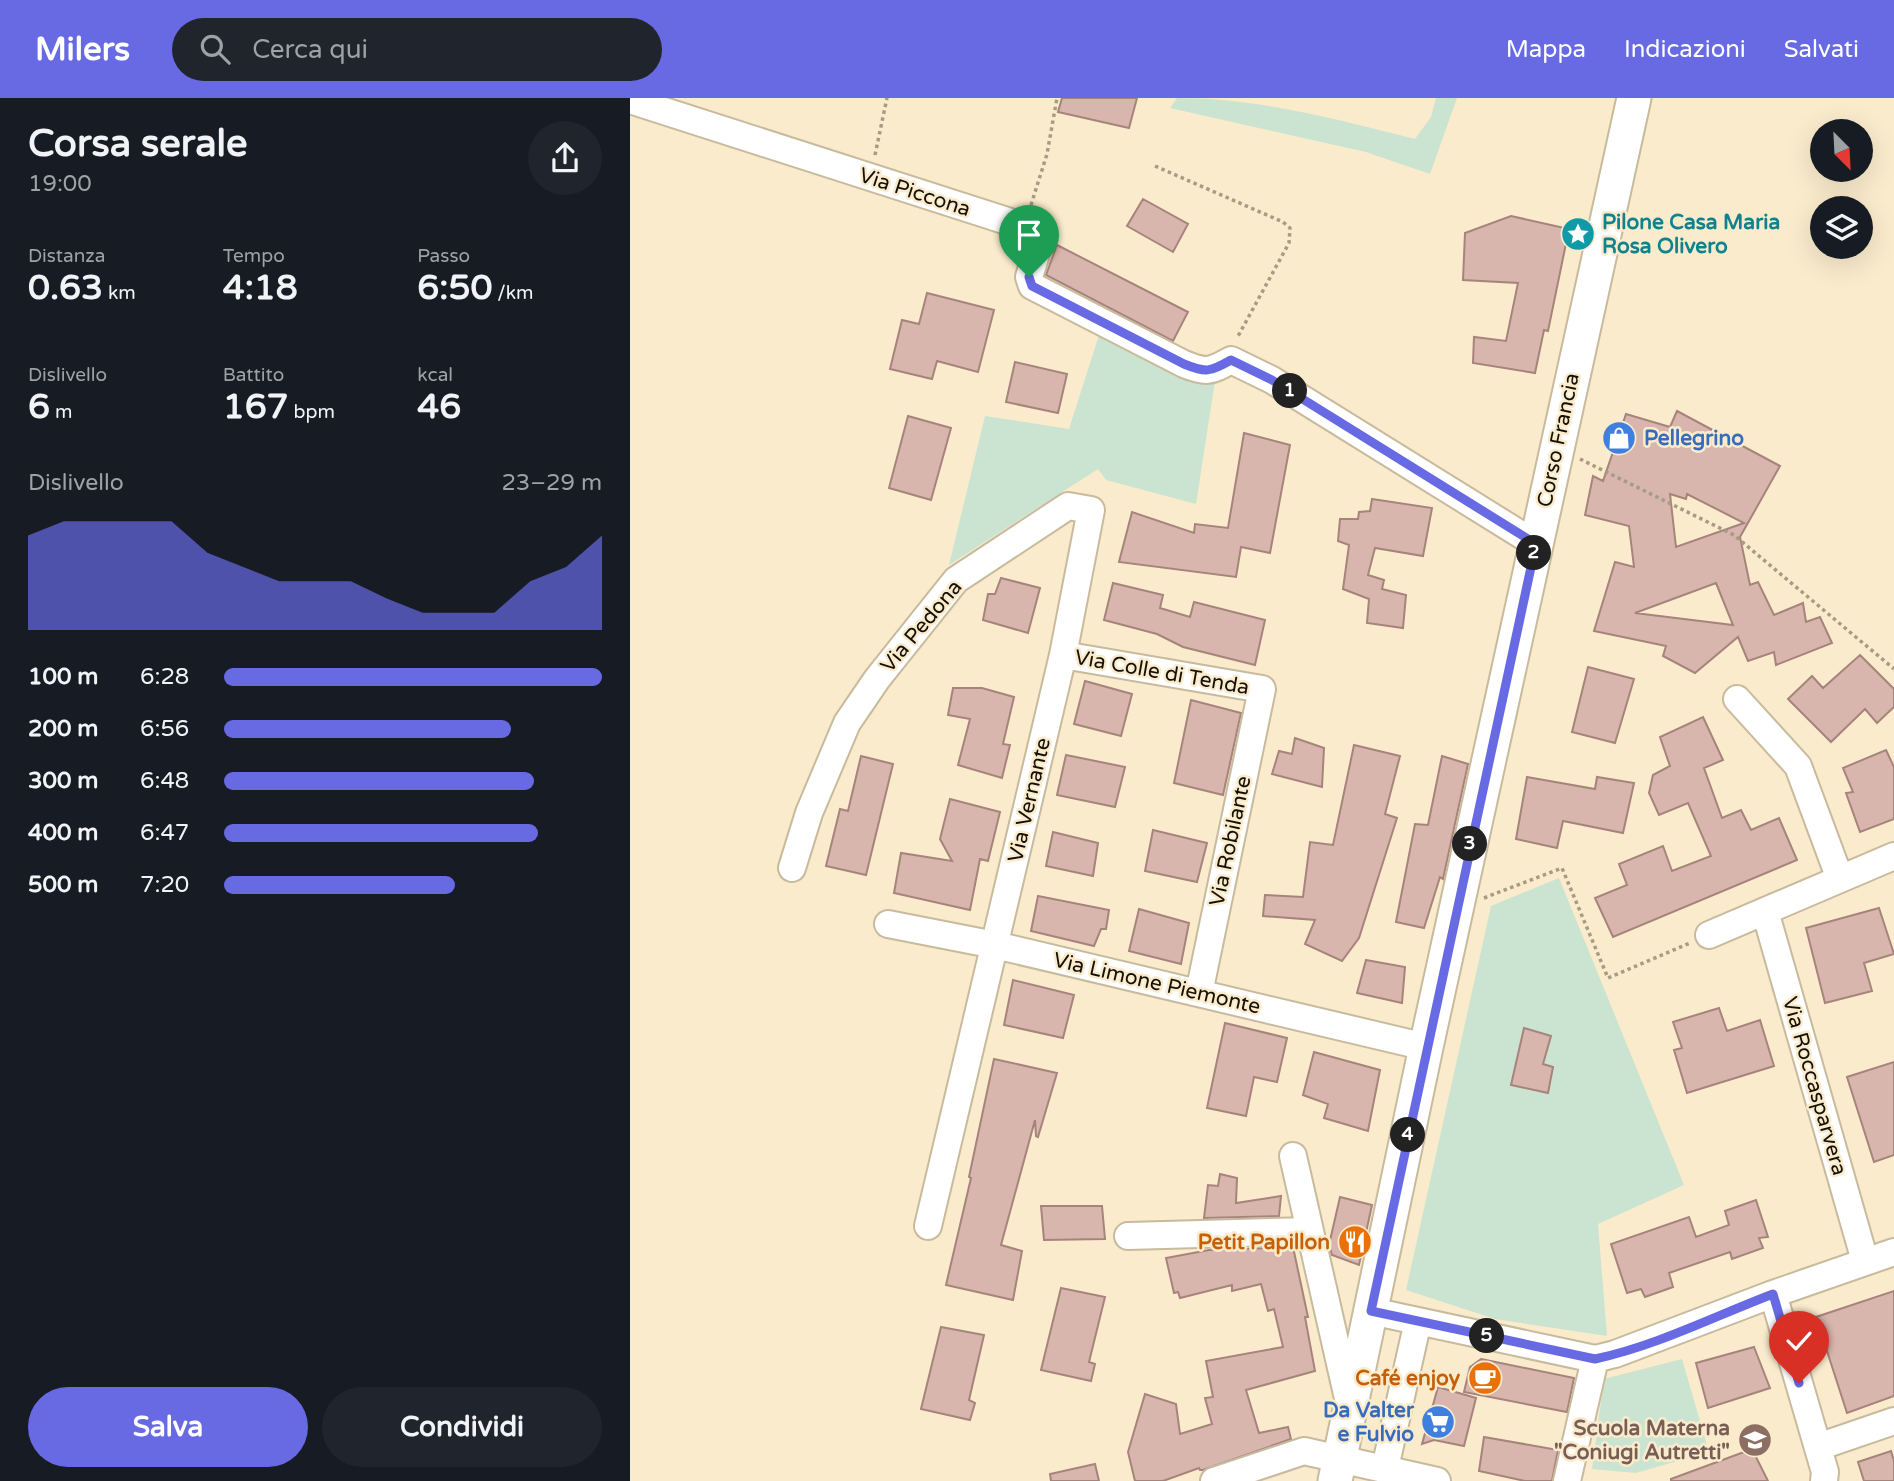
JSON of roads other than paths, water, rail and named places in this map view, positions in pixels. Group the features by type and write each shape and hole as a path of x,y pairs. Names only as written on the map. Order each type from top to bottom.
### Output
{"main road":[{"name":"Corso Francia","path":"1338,1469 1426,1047 1634,98"}],"street":[{"name":"Via Piccona","path":"630,100 1032,229 1040,241 1029,277 1032,286 1193,368 1202,371 1231,360 1272,380 1536,544"},
{"name":"Via Pedona","path":"792,868 809,813 847,723 877,679 956,580 1068,506 1091,510 1063,655"},
{"name":"Via Colle di Tenda","path":"1063,655 1262,689"},
{"name":"Via Vernante","path":"928,1226 1063,655"},
{"name":"Via Robilante","path":"1199,993 1262,689"},
{"path":"1737,699 1798,766 1840,879"},
{"path":"1709,935 1894,856"},
{"name":"Via Roccasparvera","path":"1765,911 1865,1261"},
{"name":"Via Limone Piemonte","path":"888,924 995,945 1426,1047"},
{"path":"1293,1156 1351,1408"},
{"path":"1128,1236 1310,1231"},
{"path":"1371,1311 1595,1359 1652,1341 1773,1294 1894,1252"},
{"path":"1773,1294 1825,1472 1824,1481"},
{"path":"1385,1468 1418,1321"},
{"path":"1567,1481 1595,1359"},
{"path":"1818,1447 1894,1422"},
{"path":"1214,1481 1304,1451 1338,1469 1385,1468 1437,1481"}],"place":[{"name":"Pilone Casa Maria Rosa Olivero","path":"1578,234"},
{"name":"Pellegrino","path":"1619,438"},
{"name":"Petit Papillon","path":"1355,1242"},
{"name":"Café enjoy","path":"1485,1378"},
{"name":"Da Valter e Fulvio","path":"1438,1422"},
{"name":"Scuola Materna \"Coniugi Autretti\"","path":"1755,1440"}]}
